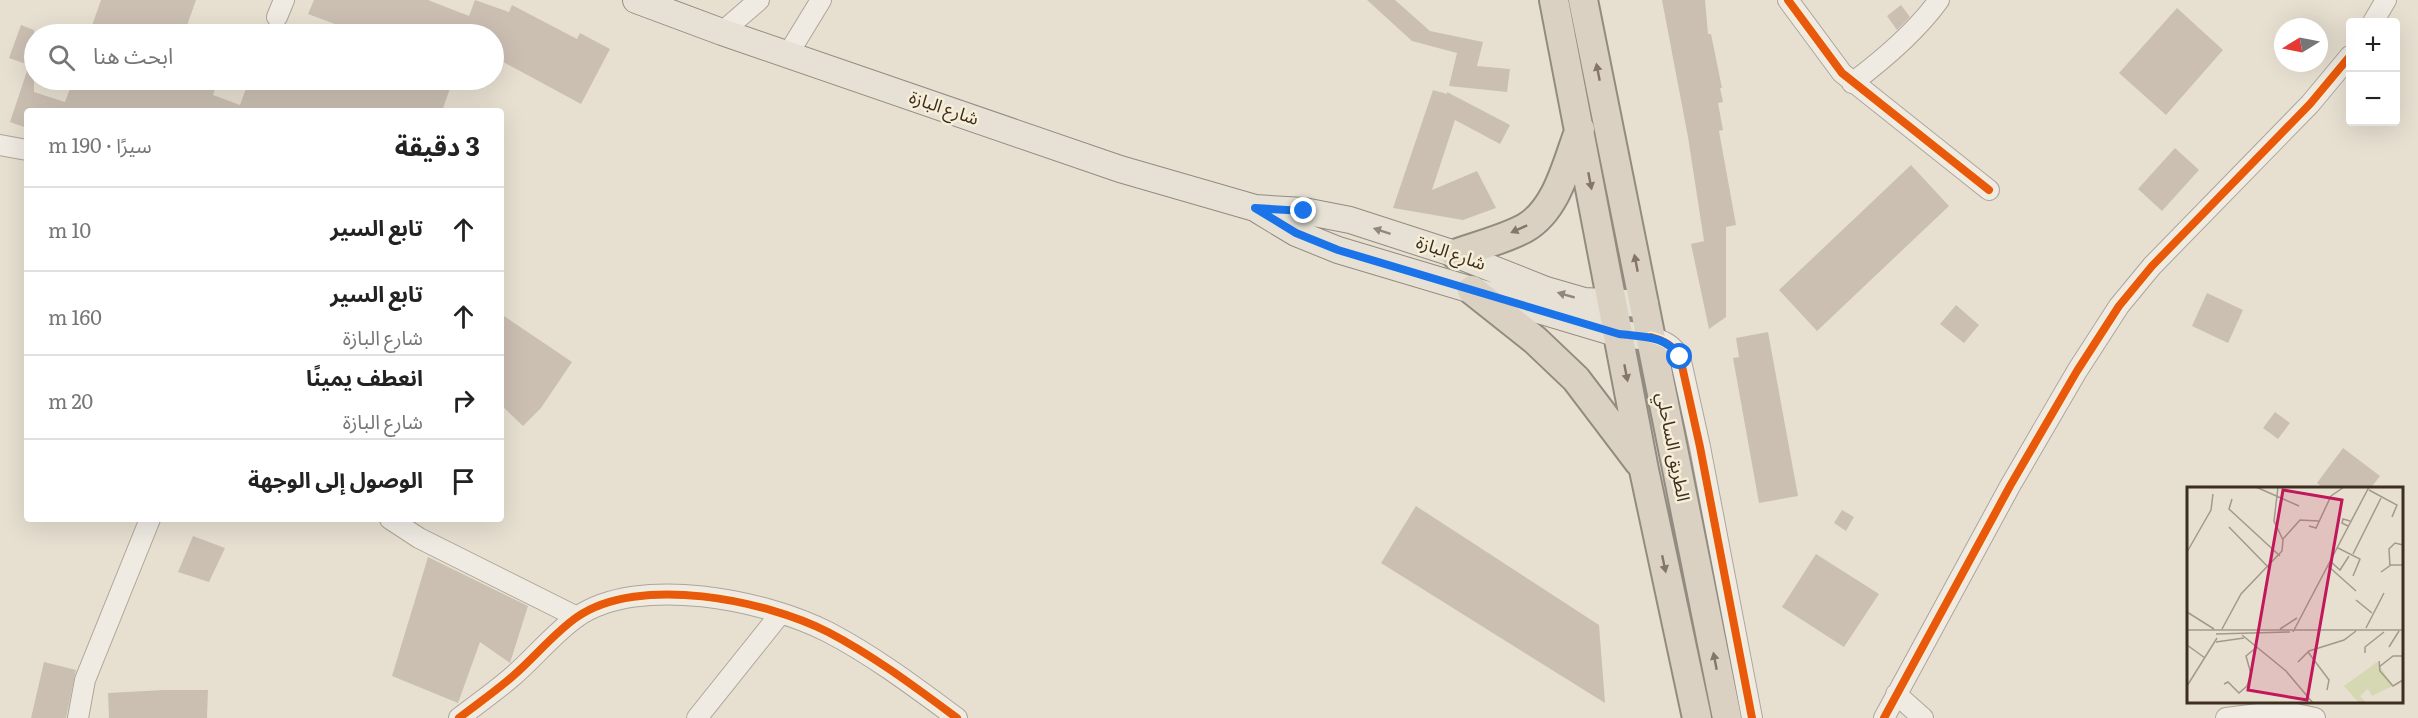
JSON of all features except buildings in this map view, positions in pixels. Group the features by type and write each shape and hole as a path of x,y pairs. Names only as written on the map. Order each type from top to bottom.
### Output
{"highway":[{"name":"الطريق الساحلي","path":"1554,0 1644,470 1697,718"},
{"name":"الطريق الساحلي","path":"1583,0 1727,718"},
{"path":"1455,254 1524,228 1540,216 1552,199 1580,129"},
{"path":"1472,290 1535,340 1576,379 1644,470"}],"main road":[{"name":"شارع البازة","path":"636,0 722,32 1120,169 1255,208 1304,211 1350,220 1455,254 1546,290 1584,301 1645,304"},
{"name":"شارع البازة","path":"1255,208 1296,233 1338,250 1619,334 1651,338"}],"street":[{"path":"722,32 759,0"},
{"path":"788,54 821,0"},
{"path":"1788,0 1842,73 1852,83 1989,190"},
{"path":"1852,83 1895,48 1929,14 1939,0"},
{"path":"2375,18 2386,0"},
{"path":"1884,718 2010,486 2077,371 2120,306 2152,266 2310,104 2346,61"},
{"path":"0,145 24,149"},
{"path":"1651,338 1664,340 1674,347 1680,357 1702,458 1752,718"},
{"path":"78,718 85,680 149,522"},
{"path":"395,522 419,538 577,617"},
{"path":"459,718 513,676 577,617 619,600 649,594 703,596 781,613 826,631 872,656 955,718"},
{"path":"697,718 781,613"},
{"path":"1896,694 1923,718"},
{"path":"2226,718 2282,711 2315,718"}],"cycle path":[{"path":"1788,0 1842,73 1989,190"},
{"path":"1884,718 2010,486 2077,371 2119,306 2152,266 2310,104 2346,61"},
{"path":"1651,337 1668,344 1680,357 1700,447 1752,718"},
{"path":"459,718 507,682 560,630 577,617 603,604 634,597 667,594 702,596 737,602 802,620 862,651 957,718"}],"route":[{"path":"1304,211 1255,208 1296,233 1338,250 1619,334 1664,340 1674,347 1680,357"}]}
